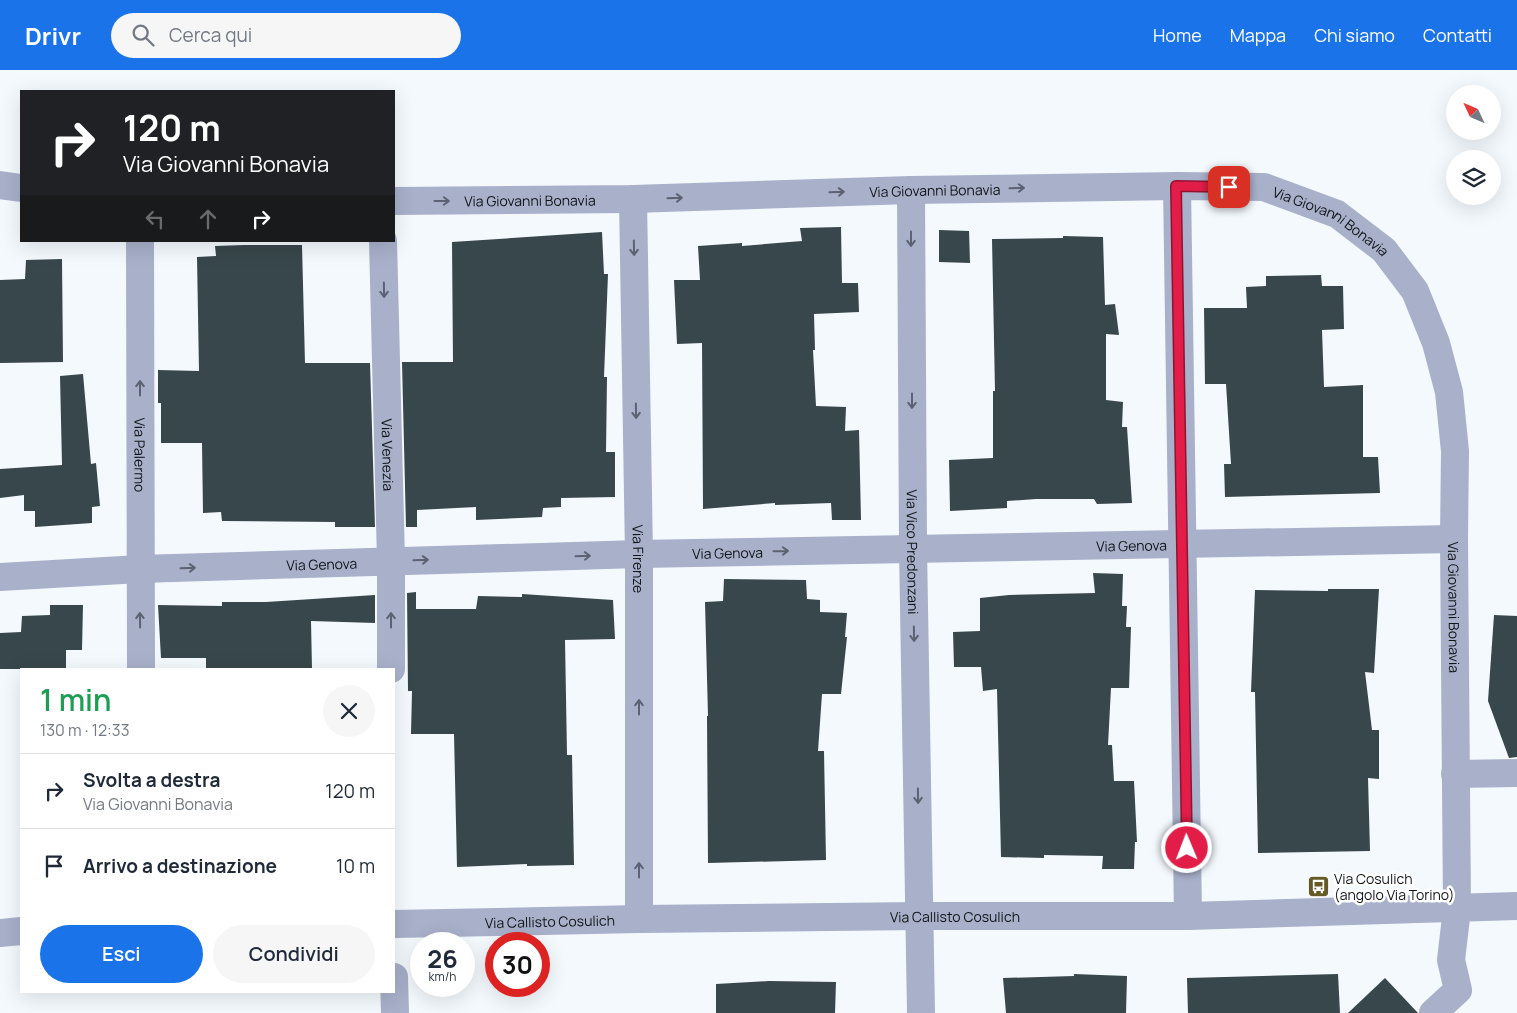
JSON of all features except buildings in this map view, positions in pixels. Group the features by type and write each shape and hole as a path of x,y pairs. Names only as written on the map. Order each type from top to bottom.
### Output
{"street":[{"path":"0,185 20,188"},
{"path":"1176,186 1188,916"},
{"name":"Via Giovanni Bonavia","path":"395,201 633,200 911,190 1176,186 1264,187 1338,214 1384,250 1414,291 1436,343 1449,392 1456,451 1454,539 1457,908 1451,960 1458,990 1434,1013"},
{"name":"Via Vico Predonzani","path":"911,190 913,548 921,1013"},
{"name":"Via Firenze","path":"633,200 639,554 639,919"},
{"name":"Via Palermo","path":"140,242 141,668"},
{"name":"Via Venezia","path":"383,242 391,561 391,668"},
{"name":"Via Genova","path":"0,577 140,569 639,554 1454,539"},
{"path":"1455,774 1517,773"},
{"name":"Via Callisto Cosulich","path":"395,924 920,916 1188,916 1517,906"},
{"path":"0,932 20,932"},
{"path":"394,993 395,1013"}],"place":[{"name":"Via Cosulich (angolo Via Torino)","path":"1318,886"}],"route":[{"path":"1187,848 1176,186 1229,187"}]}
